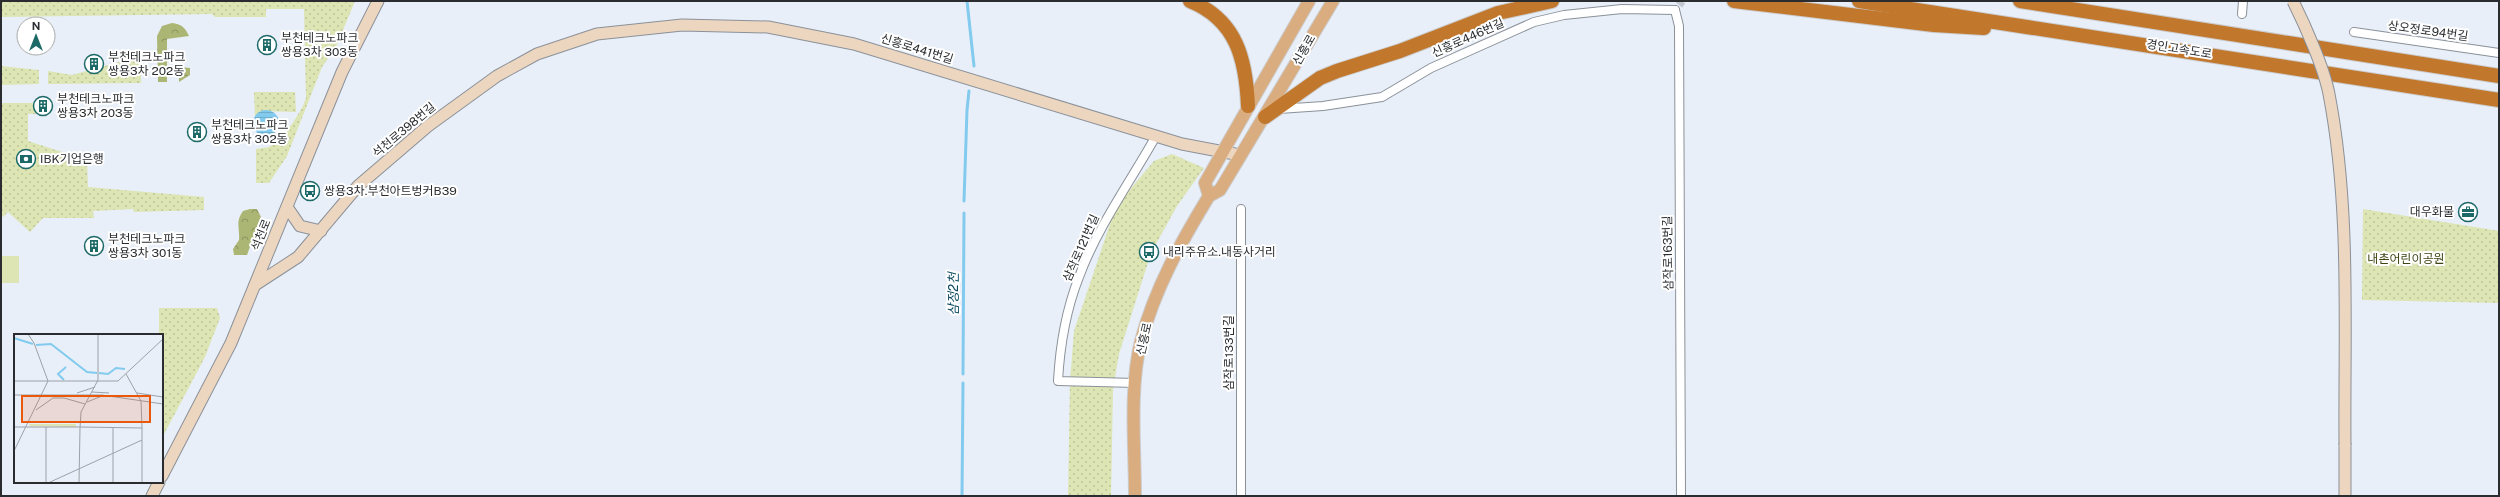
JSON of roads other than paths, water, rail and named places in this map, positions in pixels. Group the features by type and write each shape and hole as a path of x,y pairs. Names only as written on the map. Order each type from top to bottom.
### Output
{"highway":[{"path":"1190,1 1212,13 1233,36 1244,68 1248,106"},
{"path":"1265,117 1320,78 1337,71 1400,51 1498,13 1552,1"},
{"path":"1734,1 1934,25 2068,32"},
{"name":"경인고속도로","path":"1859,1 2068,32 2499,100"},
{"name":"경인고속도로","path":"2020,1 2067,7 2499,76"},
{"path":"2038,1 2067,7"}],"main road":[{"name":"신흥로","path":"1209,196 1205,183 1309,1"},
{"name":"신흥로","path":"1135,496 1136,383 1141,342 1153,303 1170,264 1209,196 1220,190 1333,1"}],"street":[{"name":"석천로","path":"163,474 230,343 342,72 378,1"},
{"path":"2242,14 2243,1"},
{"path":"2293,1 2302,20 2329,93 2342,182 2345,496"},
{"name":"신흥로446번길","path":"1277,109 1323,106 1382,97 1431,68 1534,22 1564,15 1622,9 1677,7"},
{"name":"삼작로163번길","path":"1677,7 1681,496"},
{"name":"신흥로441번길","path":"597,34 682,25 768,27 809,34 854,44 1156,136 1240,155"},
{"name":"상오정로94번길","path":"2354,32 2499,53"},
{"name":"석천로398번길","path":"255,285 298,257 358,186 428,126 459,102 497,76 538,54 597,34"},
{"name":"삼작로121번길","path":"1136,383 1058,381 1064,325 1078,277 1110,212 1156,136"},
{"path":"286,207 300,226 321,230"},
{"name":"삼작로133번길","path":"1241,209 1241,496"},
{"path":"152,496 158,483"}],"water":[{"path":"266,110 275,114 279,123 275,132 266,136 257,132 253,123 257,114"}],"waterway":[{"name":"삼정2천","path":"967,1 974,66"},
{"name":"삼정2천","path":"964,201 969,91"},
{"name":"삼정2천","path":"963,374 964,213"},
{"name":"삼정2천","path":"962,496 963,383"}],"tunnel":[{"path":"1679,5 1682,1"}],"place":[{"name":"부천테크노파크 쌍용3차 303동","path":"267,45"},
{"name":"부천테크노파크 쌍용3차 202동","path":"94,64"},
{"name":"부천테크노파크 쌍용3차 203동","path":"43,106"},
{"name":"부천테크노파크 쌍용3차 302동","path":"197,132"},
{"name":"IBK기업은행","path":"26,159"},
{"name":"쌍용3차.부천아트벙커B39","path":"310,191"},
{"name":"대우화물","path":"2468,212"},
{"name":"부천테크노파크 쌍용3차 301동","path":"94,246"},
{"name":"내리주유소.내동사거리","path":"1149,252"}],"park label":[{"name":"내촌어린이공원","path":"2406,259"}]}
